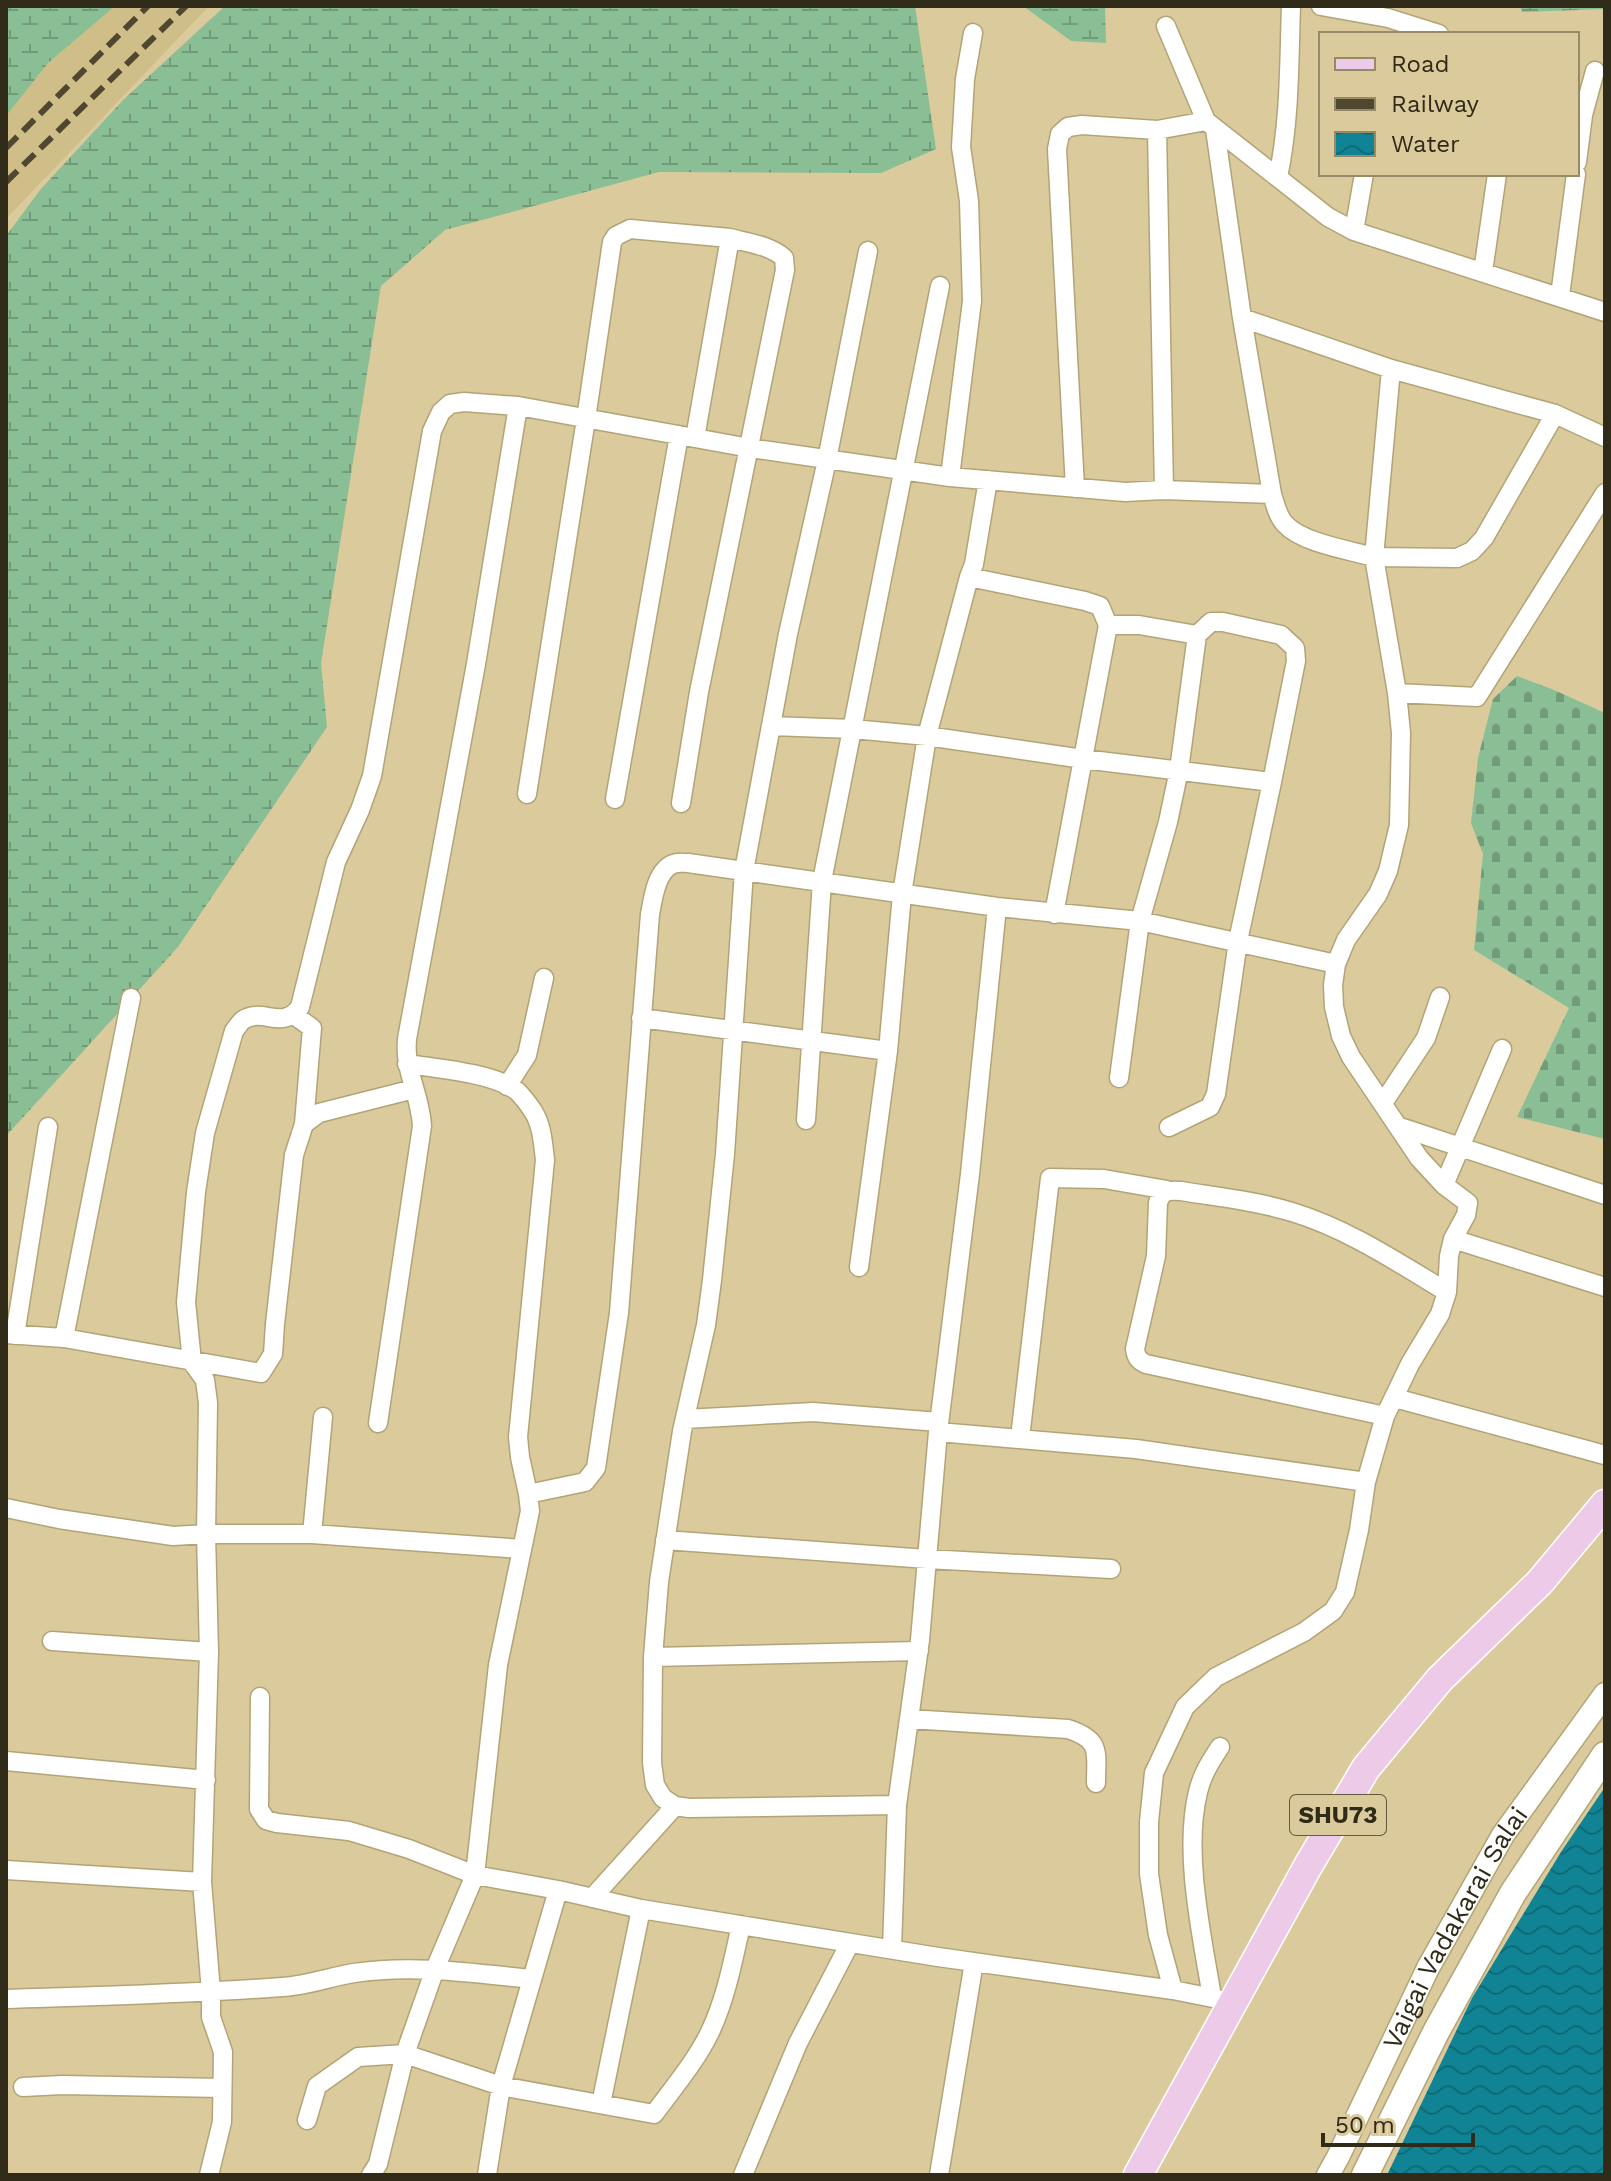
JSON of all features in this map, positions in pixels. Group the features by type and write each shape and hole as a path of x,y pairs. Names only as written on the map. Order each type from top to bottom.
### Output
{"main road":[{"name":"SHU73","path":"1138,2175 1222,1999 1308,1866 1366,1768 1440,1679 1540,1582 1605,1504"},
{"name":"Vaigai Vadakarai Salai","path":"1365,2175 1437,2030 1513,1893 1605,1755"}],"street":[{"path":"1278,177 1288,99 1291,6"},
{"path":"1321,6 1388,19 1432,32"},
{"path":"1166,26 1210,125 1272,494 1283,522 1310,539 1374,557 1457,558 1472,551 1484,538 1555,414"},
{"path":"950,477 972,301 969,201 961,147 965,79 973,33"},
{"path":"1579,146 1583,115 1595,71"},
{"path":"1075,488 1057,149 1060,134 1068,127 1082,125 1157,130 1210,125 1328,217 1354,231 1605,312"},
{"path":"1157,130 1164,490"},
{"path":"1354,231 1364,176"},
{"path":"1483,272 1497,176"},
{"path":"1560,296 1576,176"},
{"path":"527,794 612,242 616,236 630,229 730,238 769,248 784,258 785,270 699,692 681,803"},
{"path":"615,799 730,238"},
{"path":"868,251 827,460 788,634 744,871 725,1154 710,1295 685,1419 659,1582 653,1657 652,1763 655,1785 663,1798 675,1806 897,1805"},
{"path":"806,1120 822,881 940,286"},
{"path":"1242,318 1391,369 1555,414 1605,437"},
{"path":"1173,1990 1158,1935 1149,1874 1149,1822 1154,1773 1185,1707 1216,1677 1304,1632 1333,1611 1345,1592 1366,1482 1385,1416 1410,1364 1440,1314 1447,1292 1453,1239 1466,1215 1468,1203 1444,1185 1419,1158 1351,1057 1341,1036 1334,1007 1336,964 1346,940 1378,894 1388,871 1399,825 1401,733 1374,557 1391,369"},
{"path":"209,2175 222,2122 223,2052 211,2017 202,1882 209,1652 206,1534 208,1403 205,1380 192,1362 186,1302 196,1192 205,1133 234,1031 242,1021 251,1017 287,1018 300,1007 336,862 372,776 432,431 441,412 450,404 464,402 518,406 750,448 950,477 1125,492 1164,490 1272,494"},
{"path":"378,1423 422,1126 421,1107 405,1057 407,1039 476,664 518,406"},
{"path":"859,1267 888,1051 902,894 927,736 974,564 988,480"},
{"path":"1397,693 1477,697 1605,493"},
{"path":"969,577 1100,606 1108,625 1054,914"},
{"path":"1119,1078 1140,921 1179,770 1197,635 1211,622 1281,635 1295,648 1296,661 1238,941 1216,1094 1210,1107 1169,1127"},
{"path":"1108,625 1139,625 1197,635"},
{"path":"771,726 927,736 1272,782"},
{"path":"528,1494 585,1482 596,1468 619,1313 650,914 656,889 664,872 673,864 688,863 1054,914 1140,921 1336,964"},
{"path":"892,1949 897,1805 919,1651 939,1427 970,1174 997,907"},
{"path":"507,1086 527,1055 544,978"},
{"path":"1383,1103 1426,1038 1440,997"},
{"path":"64,1338 131,998"},
{"path":"48,1127 10,1335 64,1338 261,1373 273,1354 294,1155 304,1124 312,1028 294,1015"},
{"path":"641,1018 888,1051"},
{"path":"1444,1185 1502,1049"},
{"path":"371,2175 378,2164 405,2054 435,1969 475,1875 498,1665 530,1511 518,1437 545,1160 534,1112 518,1092 465,1072 407,1064"},
{"path":"304,1124 319,1113 414,1089"},
{"path":"1400,1127 1605,1195"},
{"path":"1020,1438 1050,1178 1104,1179 1269,1206 1312,1219 1368,1244 1447,1292"},
{"path":"1167,1190 1158,1203 1156,1256 1135,1349 1136,1357 1146,1364 1385,1416"},
{"path":"1453,1239 1605,1287"},
{"path":"1395,1398 1605,1455"},
{"path":"685,1419 813,1412 1136,1449 1366,1482"},
{"path":"312,1534 323,1417"},
{"path":"6,1508 173,1536 312,1534 522,1549"},
{"path":"665,1540 1111,1569"},
{"path":"52,1641 209,1652"},
{"path":"653,1657 919,1651"},
{"name":"Vaigai Vadakarai Salai","path":"1328,2175 1428,1968 1503,1835 1605,1694"},
{"path":"260,1697 259,1809 266,1820 349,1831 409,1849 475,1875 641,1909 1222,1999 1200,1921 1193,1827 1205,1770 1220,1747"},
{"path":"909,1719 1068,1729 1083,1734 1091,1739 1096,1750 1096,1783"},
{"path":"6,1761 206,1780"},
{"path":"592,1898 675,1806"},
{"path":"6,1870 202,1882"},
{"path":"487,2175 501,2086 558,1890"},
{"path":"601,2104 641,1909"},
{"path":"307,2120 317,2086 358,2057 405,2054 501,2086 654,2114 696,2057 710,2032 729,1977 741,1925"},
{"path":"744,2175 798,2043 850,1943"},
{"path":"939,2175 974,1962"},
{"path":"6,1999 303,1986 353,1973 435,1969 531,1979"},
{"path":"23,2087 222,2088"}],"shaded area":[{"path":"6,6 209,6 6,219"}],"green space":[{"path":"6,6 115,6 48,63 6,116"},
{"path":"225,6 915,6 936,149 881,173 659,172 445,230 381,286 321,663 327,727 178,947 6,1136 6,236 40,190 123,100"},
{"path":"1023,6 1105,6 1106,43 1071,41"},
{"path":"1520,6 1605,6 1605,9 1522,12"},
{"path":"1517,676 1605,713 1605,1139 1517,1117 1569,1008 1474,950 1483,854 1471,823 1478,758 1493,699"}],"water":[{"path":"1605,1787 1605,2175 1387,2175 1472,1998 1561,1852"}],"railway":[{"path":"6,148 148,6"},
{"path":"6,182 186,6"}]}
